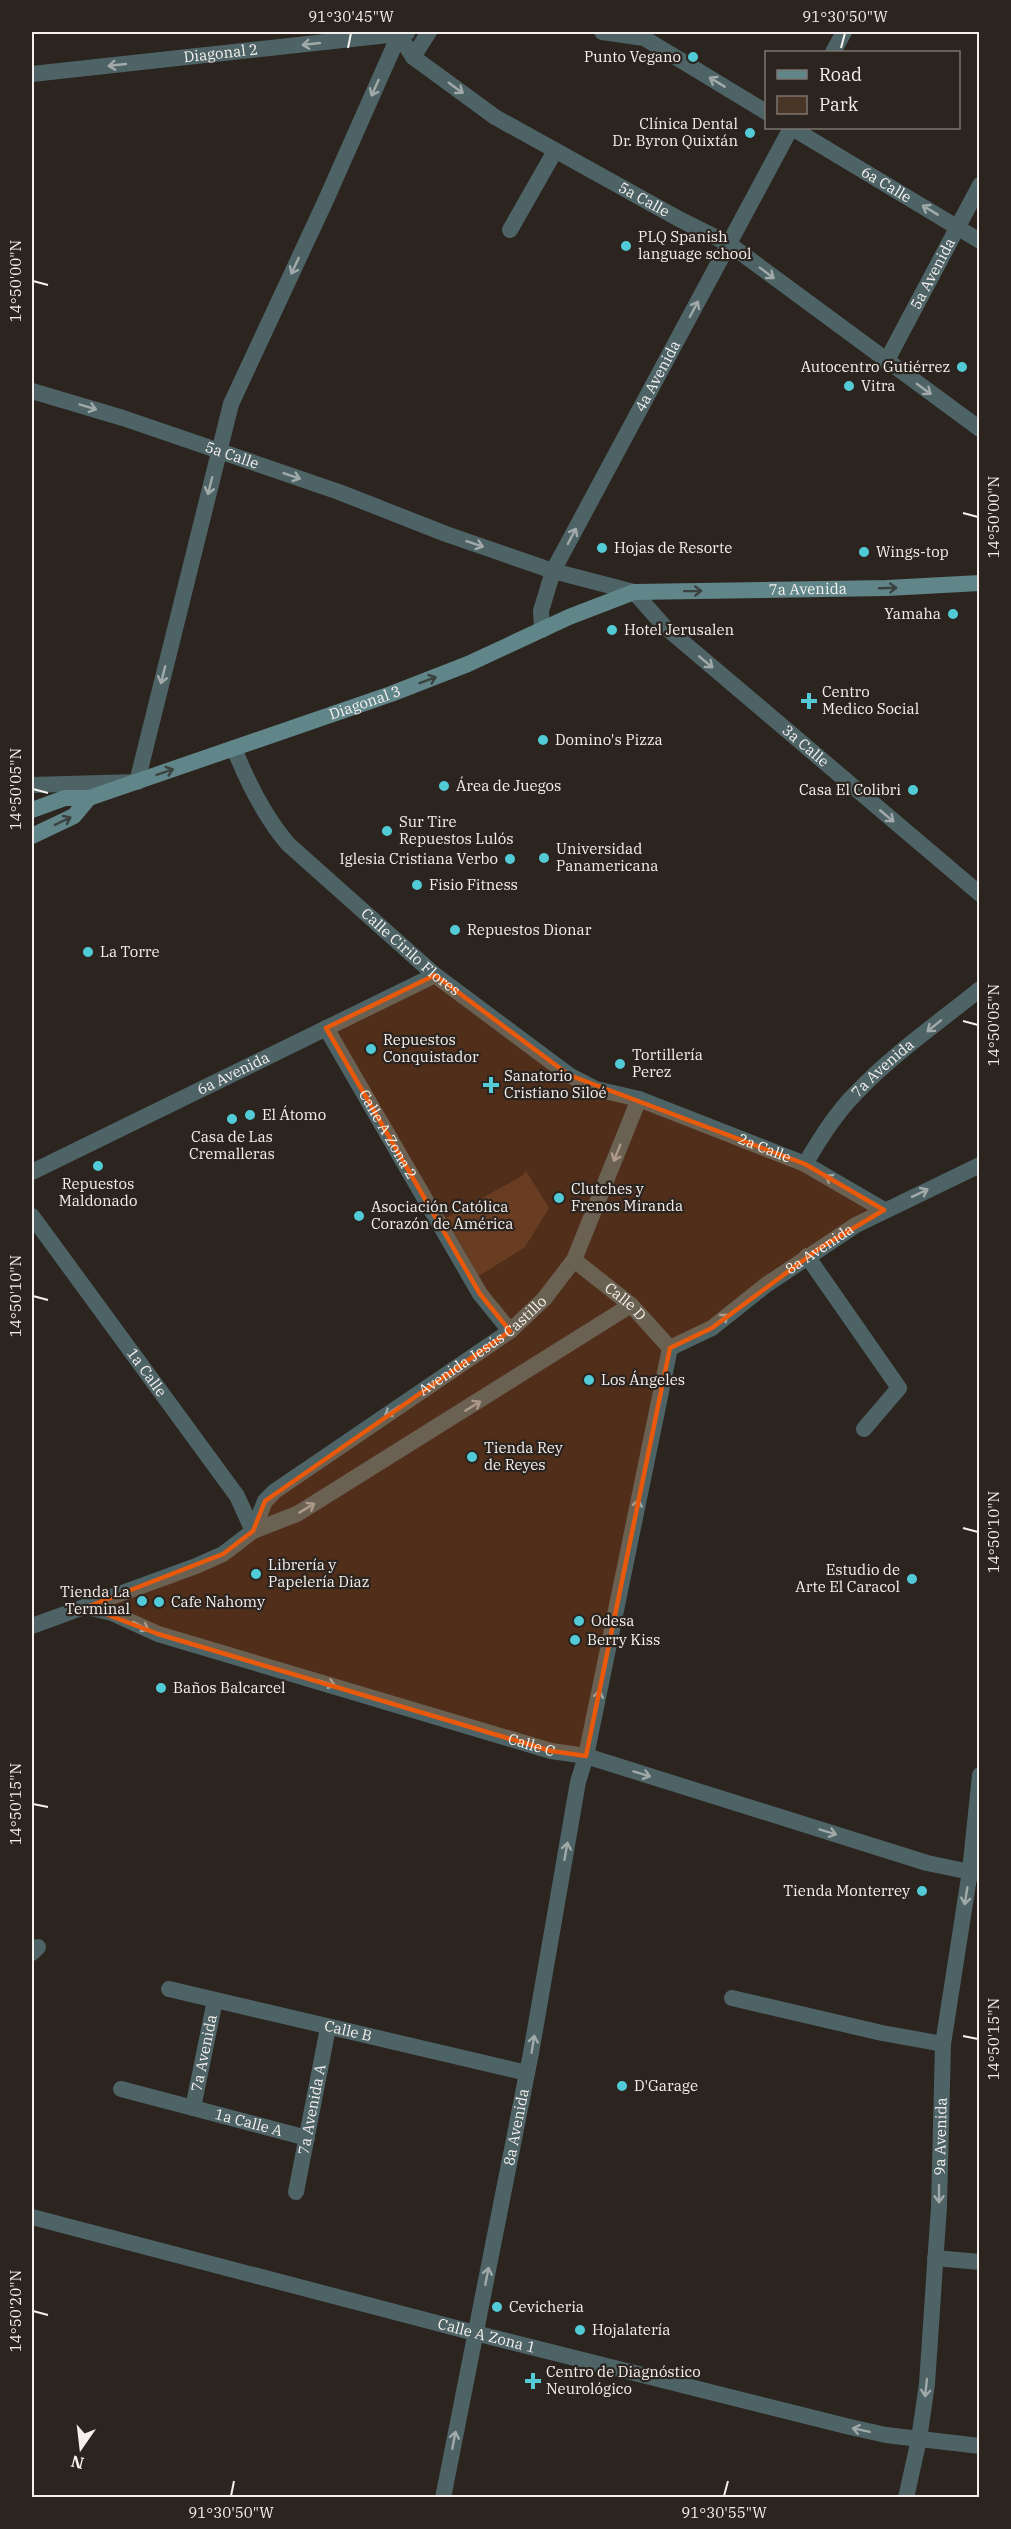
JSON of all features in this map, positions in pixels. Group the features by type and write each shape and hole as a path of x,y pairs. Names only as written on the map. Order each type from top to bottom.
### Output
{"main road":[{"name":"7a Avenida","path":"634,592 888,588 980,583"},
{"name":"Diagonal 3","path":"89,798 391,694 468,664 634,592"},
{"path":"32,810 65,798 89,798"},
{"path":"32,836 74,816 89,798"}],"street":[{"path":"413,57 429,32"},
{"path":"602,32 646,35 765,111"},
{"path":"834,51 844,32"},
{"path":"32,785 137,782 231,404 405,33"},
{"name":"5a Calle","path":"405,33 413,57 495,117 729,244 886,362 980,429"},
{"name":"Diagonal 2","path":"32,74 405,33"},
{"name":"4a Avenida","path":"542,630 541,611 553,571 790,129"},
{"name":"6a Calle","path":"793,129 980,241"},
{"path":"510,230 555,151"},
{"name":"5a Avenida","path":"886,362 980,185"},
{"name":"5a Calle","path":"32,391 219,450 553,571 634,592"},
{"name":"3a Calle","path":"634,592 664,626 980,894"},
{"name":"Calle Cirilo Flores","path":"234,748 243,772 278,832 288,844 435,975 569,1075 596,1089 639,1099"},
{"name":"6a Avenida","path":"32,1172 435,975"},
{"name":"7a Avenida","path":"805,1164 836,1116 876,1072 980,989"},
{"name":"Calle A Zona 2","path":"326,1028 480,1294 510,1331"},
{"name":"2a Calle","path":"639,1099 805,1164 884,1210"},
{"name":"Avenida Jesús Castillo","path":"253,1531 265,1501 275,1491 510,1331 544,1299 574,1260 639,1099"},
{"name":"8a Avenida","path":"443,2498 527,2073 578,1782 586,1756 670,1348 712,1328 807,1256 884,1210 980,1165"},
{"name":"1a Calle","path":"32,1216 237,1496 253,1531"},
{"path":"807,1256 899,1388 864,1429"},
{"name":"Calle D","path":"574,1260 631,1305 670,1348"},
{"path":"32,1626 223,1554 253,1531 297,1514 631,1305"},
{"name":"Calle C","path":"87,1607 112,1613 158,1634 551,1751 586,1756 927,1863 975,1873"},
{"name":"9a Avenida","path":"906,2498 919,2439 927,2384 939,2206 943,2044 975,1873 980,1775"},
{"name":"Calle B","path":"169,1989 527,2073"},
{"path":"732,1998 882,2033 943,2044"},
{"name":"7a Avenida","path":"193,2108 215,2000"},
{"name":"7a Avenida A","path":"296,2192 328,2028"},
{"name":"1a Calle A","path":"120,2089 307,2138"},
{"name":"Calle A Zona 1","path":"32,2217 475,2334 850,2427 919,2439 980,2446"},
{"path":"935,2259 980,2262"}],"highlighted area":[{"path":"435,975 569,1075 805,1164 884,1210 820,1248 712,1328 670,1348 586,1756 551,1751 158,1634 87,1607 223,1554 253,1531 265,1501 510,1331 480,1294 326,1028"}],"green space":[{"path":"526,1171 549,1208 525,1247 479,1276 446,1218 522,1176"}],"place":[{"name":"Punto Vegano","path":"693,57"},
{"name":"Clínica Dental Dr. Byron Quixtán","path":"750,133"},
{"name":"PLQ Spanish language school","path":"626,246"},
{"name":"Autocentro Gutiérrez","path":"962,367"},
{"name":"Vitra","path":"849,386"},
{"name":"Hojas de Resorte","path":"602,548"},
{"name":"Wings-top","path":"864,552"},
{"name":"Yamaha","path":"953,614"},
{"name":"Hotel Jerusalen","path":"612,630"},
{"name":"Centro Medico Social","path":"809,701"},
{"name":"Domino's Pizza","path":"543,740"},
{"name":"Área de Juegos","path":"444,786"},
{"name":"Casa El Colibri","path":"913,790"},
{"name":"Sur Tire Repuestos Lulós","path":"387,831"},
{"name":"Universidad Panamericana","path":"544,858"},
{"name":"Iglesia Cristiana Verbo","path":"510,859"},
{"name":"Fisio Fitness","path":"417,885"},
{"name":"Repuestos Dionar","path":"455,930"},
{"name":"La Torre","path":"88,952"},
{"name":"Repuestos Conquistador","path":"371,1049"},
{"name":"Tortillería Perez","path":"620,1064"},
{"name":"Sanatorio Cristiano Siloé","path":"491,1085"},
{"name":"El Átomo","path":"250,1115"},
{"name":"Casa de Las Cremalleras","path":"232,1119"},
{"name":"Repuestos Maldonado","path":"98,1166"},
{"name":"Clutches y Frenos Miranda","path":"559,1198"},
{"name":"Asociación Católica Corazón de América","path":"359,1216"},
{"name":"Los Ángeles","path":"589,1380"},
{"name":"Tienda Rey de Reyes","path":"472,1457"},
{"name":"Librería y Papelería Diaz","path":"256,1574"},
{"name":"Estudio de Arte El Caracol","path":"912,1579"},
{"name":"Tienda La Terminal","path":"142,1601"},
{"name":"Cafe Nahomy","path":"159,1602"},
{"name":"Odesa","path":"579,1621"},
{"name":"Berry Kiss","path":"575,1640"},
{"name":"Baños Balcarcel","path":"161,1688"},
{"name":"Tienda Monterrey","path":"922,1891"},
{"name":"D'Garage","path":"622,2086"},
{"name":"Cevicheria","path":"497,2307"},
{"name":"Hojalatería","path":"580,2330"},
{"name":"Centro de Diagnóstico Neurológico","path":"533,2381"}]}
